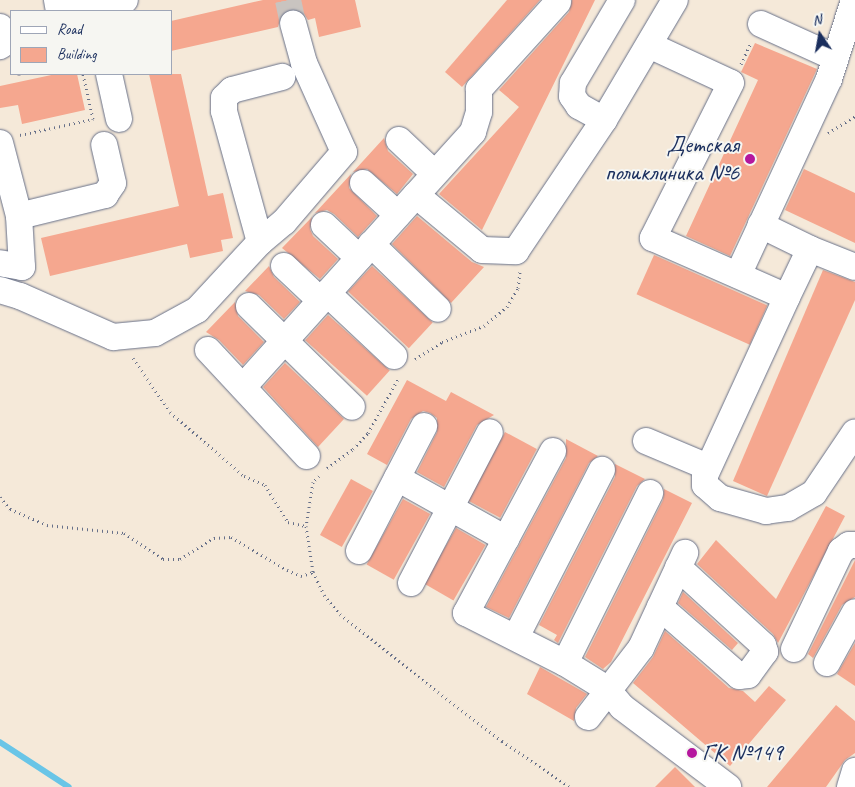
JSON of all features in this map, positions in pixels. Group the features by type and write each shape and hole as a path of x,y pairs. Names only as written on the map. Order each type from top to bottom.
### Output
{"street":[{"path":"87,10 125,0"},
{"path":"604,120 579,106 572,96 573,83 622,0"},
{"path":"738,275 836,58 854,0"},
{"path":"416,195 482,250 516,251 604,120 673,1"},
{"path":"243,387 475,128 480,112 479,89 558,2"},
{"path":"9,139 19,216 21,266 10,293 113,337 155,333 197,310 260,242 284,222 344,152 304,63 293,23"},
{"path":"0,27 3,44 0,46"},
{"path":"758,30 836,58"},
{"path":"649,45 731,83 654,238 787,297"},
{"path":"109,75 120,119"},
{"path":"260,242 224,111 224,98 232,90 282,77"},
{"path":"399,140 434,173"},
{"path":"19,216 105,195 113,182 104,145"},
{"path":"363,183 398,215"},
{"path":"324,225 365,251 438,309"},
{"path":"761,226 810,249 855,266"},
{"path":"810,249 708,467 705,485 720,498 766,511 788,508 814,493 855,432"},
{"path":"284,266 394,356"},
{"path":"248,306 352,407"},
{"path":"208,350 308,456"},
{"path":"359,551 424,426"},
{"path":"411,583 490,432"},
{"path":"646,442 708,467"},
{"path":"553,451 466,613 565,663 609,692 622,707 728,787"},
{"path":"516,637 602,470"},
{"path":"397,478 506,538"},
{"path":"565,663 650,493"},
{"path":"794,649 841,551 848,545 855,545"},
{"path":"588,716 609,692 641,648 681,560 763,645 765,652 748,675 739,676 660,607"},
{"path":"827,664 855,612"},
{"path":"850,787 855,771"}],"path":[{"path":"739,67 758,30"},
{"path":"9,139 92,119 83,75"},
{"path":"825,135 855,116"},
{"path":"124,336 137,368 170,412 244,476 265,485 288,522 306,526"},
{"path":"0,497 10,510 47,525 124,533 163,560 180,558 214,538 231,537 286,570 301,576 313,572"}],"building":[{"path":"263,0 355,0 361,27 319,37 315,18 308,20 303,12 290,8 282,13 278,27 172,51 172,21"},
{"path":"507,0 540,0 462,87 445,72"},
{"path":"572,0 595,0 482,230 439,194 519,107 499,90 569,12"},
{"name":"Детская поликлиника №6","path":"755,43 817,69 730,256 686,236 758,80 741,72"},
{"path":"181,74 208,196 223,193 233,238 221,240 223,251 190,258 187,244 50,276 41,238 179,206 149,75"},
{"path":"51,75 77,75 85,110 22,124 18,105 0,108 0,86"},
{"path":"384,138 388,151 413,174 397,194 367,169 353,172"},
{"path":"804,169 855,193 855,243 785,210"},
{"path":"351,174 349,188 377,216 358,237 334,214 327,210 315,213"},
{"path":"417,216 472,262 484,267 451,303 392,244"},
{"path":"312,217 310,229 313,236 338,259 320,279 282,248"},
{"path":"654,255 767,305 750,345 637,294"},
{"path":"269,266 274,277 300,302 284,319 259,295 245,291"},
{"path":"372,266 433,323 409,348 348,292"},
{"path":"823,270 855,282 855,300 767,496 733,481"},
{"path":"235,302 238,316 264,342 243,365 219,340 206,332"},
{"path":"328,315 390,371 367,396 305,340"},
{"path":"285,363 344,419 318,447 263,387"},
{"path":"407,380 446,401 451,392 494,415 477,425 444,487 417,472 437,432 437,418 430,413 423,411 411,419 387,465 367,454"},
{"path":"505,432 537,449 500,518 468,501"},
{"path":"566,439 598,456 589,463 509,618 486,607 566,458"},
{"path":"615,464 645,479 637,486 558,643 554,640 557,635 539,625 615,477"},
{"path":"351,479 373,491 342,547 320,535"},
{"path":"664,489 692,503 611,662 603,669 585,657 663,500"},
{"path":"403,499 430,514 394,580 367,565"},
{"path":"826,506 845,516 778,643 773,634 697,564 716,540 776,599"},
{"path":"456,528 485,545 453,600 424,583"},
{"path":"855,560 855,597 842,605 813,658 808,654"},
{"path":"683,592 738,643 732,650 678,603"},
{"path":"665,631 729,688 743,691 755,702 769,686 786,700 730,766 633,683 653,657"},
{"path":"855,643 855,686 837,674"},
{"path":"540,667 587,694 576,708 574,721 527,694"},
{"path":"836,705 855,721 855,753 845,760 826,787 767,787"},
{"path":"675,767 695,787 655,787"}],"waterway":[{"path":"0,742 69,787"}],"tunnel":[{"path":"288,0 293,23"}],"place":[{"name":"Детская поликлиника №6","path":"750,159"},
{"name":"ГК №149","path":"692,753"}]}
